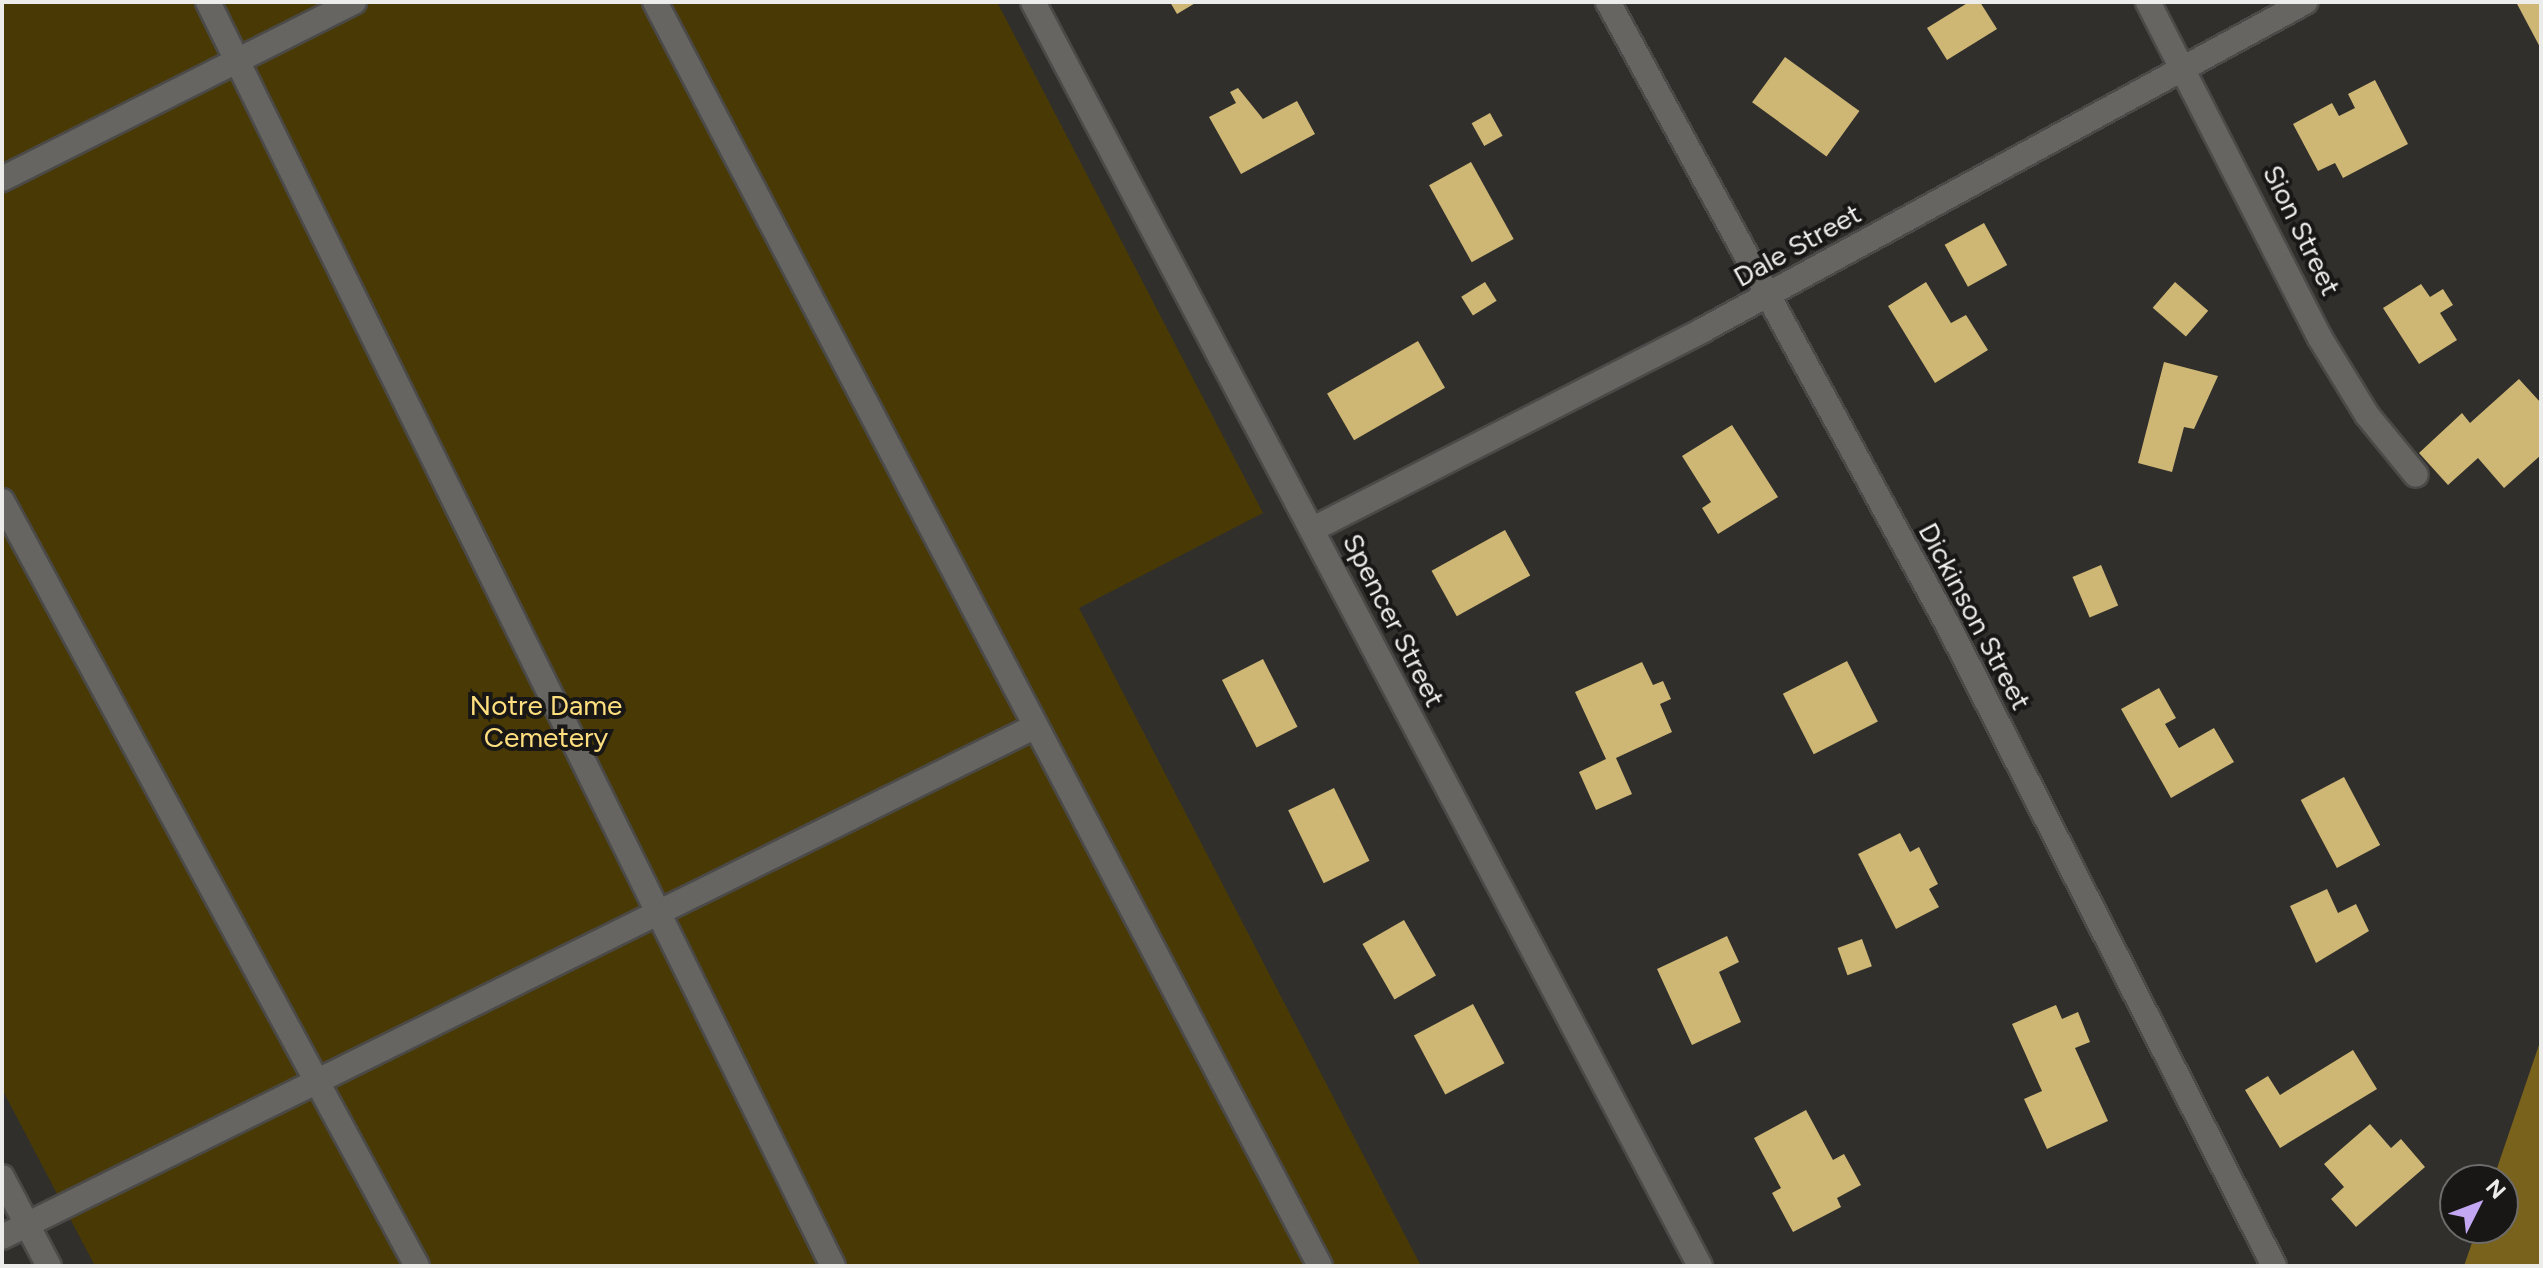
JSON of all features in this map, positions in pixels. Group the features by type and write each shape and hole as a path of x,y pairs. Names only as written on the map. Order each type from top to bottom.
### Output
{"street":[{"path":"208,2 833,1266"},
{"path":"2,179 354,2"},
{"path":"655,2 1320,1266"},
{"name":"Spencer Street","path":"1033,2 1700,1266"},
{"name":"Dickinson Street","path":"1608,2 1764,298 1948,625 2274,1266"},
{"name":"Sion Street","path":"2148,2 2185,62 2320,338 2367,415 2416,475"},
{"name":"Dale Street","path":"1313,529 1764,298 2185,62 2305,2"},
{"path":"2,501 313,1083 417,1266"},
{"path":"2,1237 1036,726"},
{"path":"2,1177 49,1266"}],"green space":[{"name":"Notre Dame Cemetery","path":"2,2 997,2 1263,513 1079,608 1421,1266 95,1266 2,1089"}],"shaded area":[{"path":"2541,1039 2541,1266 2464,1266 2472,1244 2519,1244 2519,1164 2498,1164"}],"building":[{"path":"1170,2 1197,2 1177,14"},
{"path":"1969,2 1980,2 1997,29 1947,60 1927,28"},
{"path":"2516,2 2541,2 2541,49"},
{"path":"1785,57 1859,111 1827,156 1752,102"},
{"path":"2375,80 2408,144 2343,178 2335,163 2318,171 2293,124 2332,103 2339,116 2355,108 2348,94"},
{"path":"1238,88 1263,119 1297,101 1315,134 1241,174 1209,117 1236,103 1230,92"},
{"path":"1490,113 1503,136 1484,146 1472,123"},
{"path":"1471,162 1514,239 1472,262 1429,185"},
{"path":"1984,223 2007,265 1968,287 1945,245"},
{"path":"1485,282 1497,301 1473,315 1461,297"},
{"path":"1926,282 1951,323 1966,315 1988,350 1935,383 1888,306"},
{"path":"2175,282 2208,311 2186,337 2153,308"},
{"path":"2421,284 2430,297 2443,289 2453,305 2440,313 2457,340 2419,364 2383,308"},
{"path":"1418,341 1445,388 1354,440 1327,394"},
{"path":"2164,362 2218,376 2194,429 2184,427 2172,472 2138,463"},
{"path":"2519,379 2541,403 2541,455 2504,488 2478,458 2448,485 2419,453 2462,413 2470,423"},
{"path":"1732,425 1778,497 1718,534 1702,508 1711,502 1682,456"},
{"path":"1505,530 1530,575 1457,616 1432,571"},
{"path":"2101,565 2118,606 2090,618 2072,577"},
{"path":"1263,659 1298,727 1257,748 1222,680"},
{"path":"1847,661 1878,722 1814,754 1783,694"},
{"path":"1642,662 1653,685 1663,681 1671,699 1660,704 1672,732 1616,758 1632,794 1596,810 1579,772 1606,759 1575,692"},
{"path":"2159,688 2176,718 2165,724 2179,748 2214,728 2234,762 2171,798 2121,709"},
{"path":"2344,777 2380,845 2337,868 2301,800"},
{"path":"1334,788 1370,861 1324,883 1288,810"},
{"path":"1900,833 1910,852 1919,847 1938,884 1929,889 1939,907 1896,929 1858,854"},
{"path":"2327,889 2338,913 2356,904 2369,931 2316,963 2290,906"},
{"path":"1404,920 1436,975 1394,999 1362,944"},
{"path":"1727,936 1739,962 1719,972 1741,1022 1692,1045 1657,969"},
{"path":"1862,939 1872,966 1847,975 1838,948"},
{"path":"1473,1004 1504,1063 1445,1095 1414,1035"},
{"path":"2056,1005 2062,1019 2078,1012 2090,1042 2075,1048 2108,1121 2047,1149 2024,1099 2042,1091 2012,1024"},
{"path":"2353,1050 2377,1089 2280,1148 2245,1090 2268,1076 2280,1095"},
{"path":"1806,1110 1833,1160 1844,1154 1861,1185 1837,1198 1841,1207 1793,1232 1772,1193 1781,1188 1754,1138"},
{"path":"2370,1124 2391,1148 2401,1139 2425,1167 2356,1227 2331,1199 2344,1187 2324,1164"}]}
